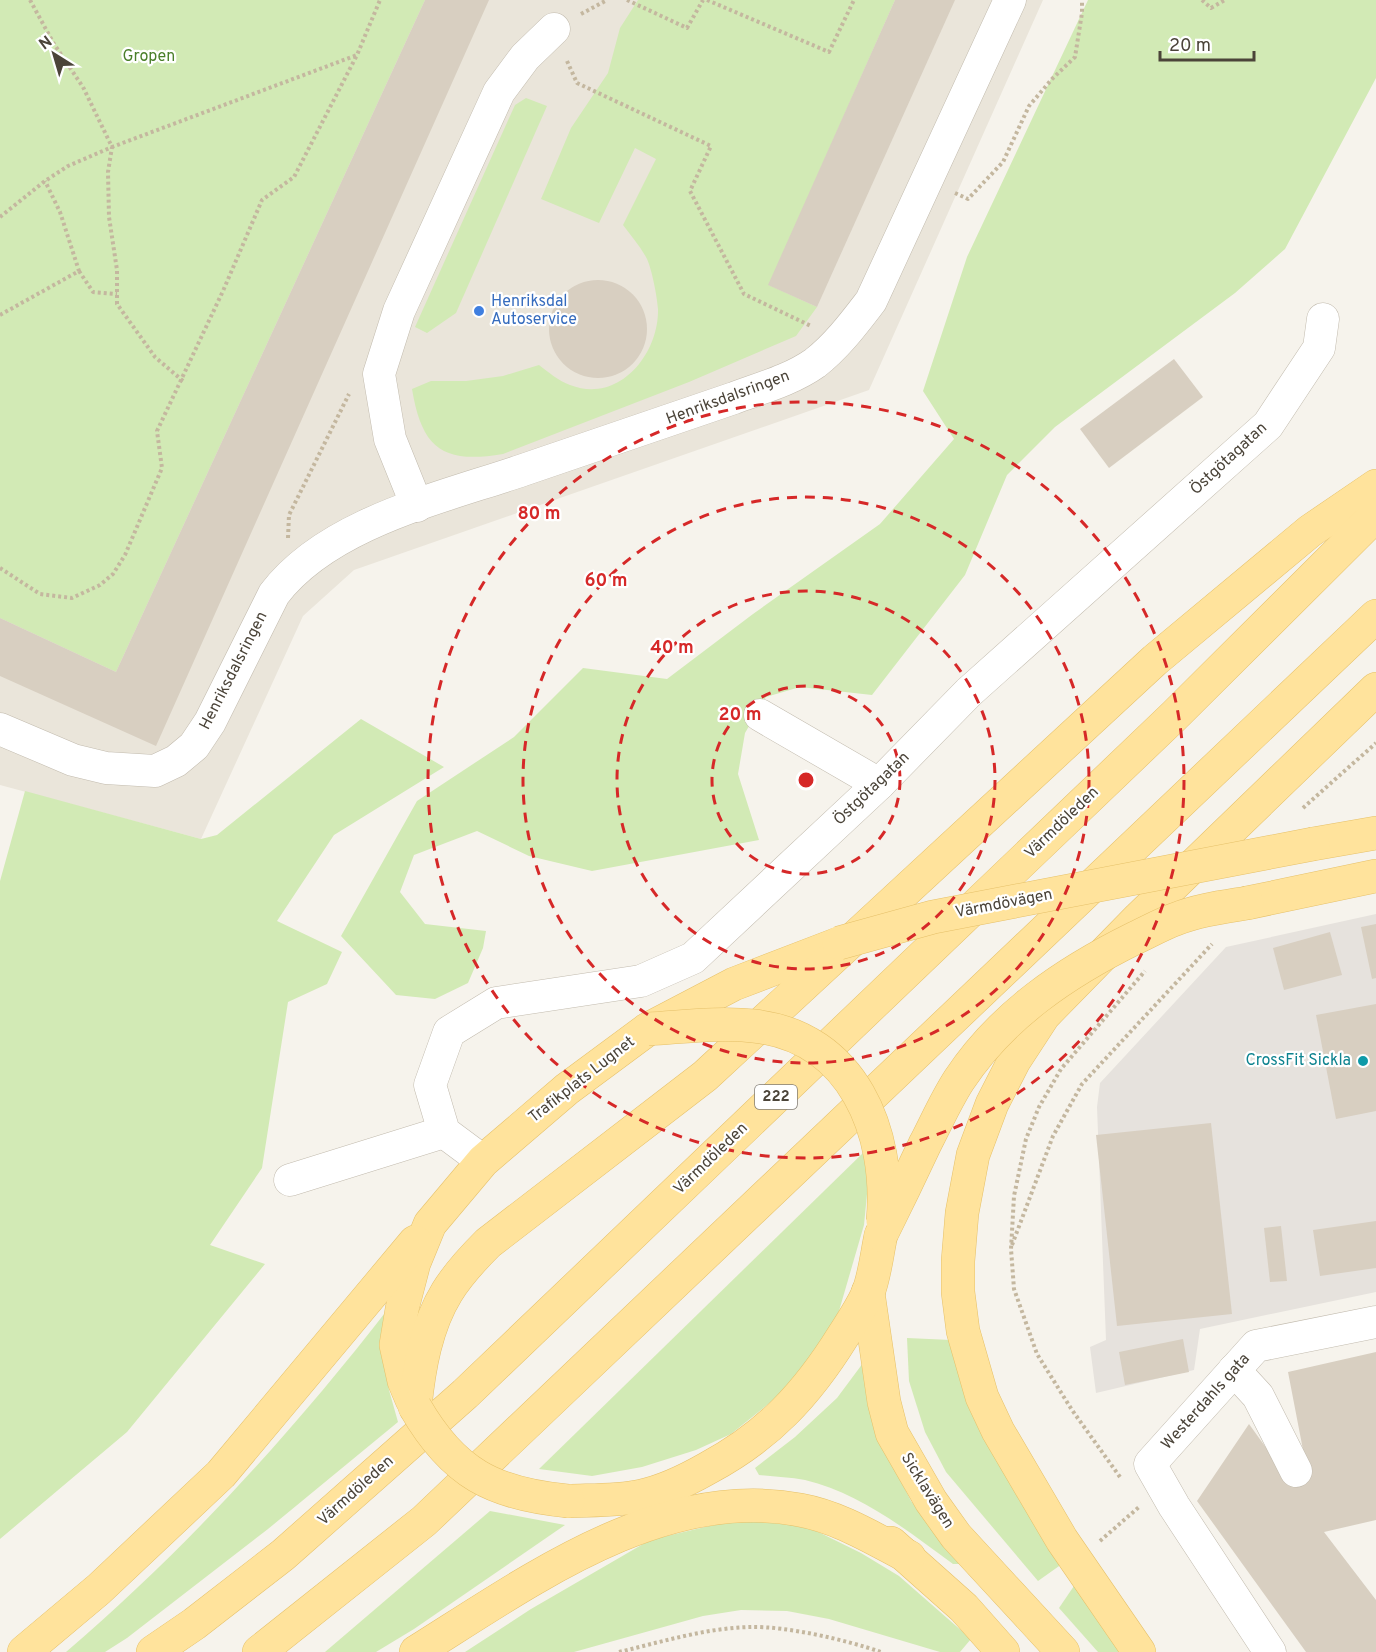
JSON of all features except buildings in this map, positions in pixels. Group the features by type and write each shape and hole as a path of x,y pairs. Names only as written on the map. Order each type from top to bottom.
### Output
{"main road":[{"path":"415,1407 418,1376 436,1311 459,1274 488,1243 705,1076 1155,660 1310,531 1376,486"},
{"name":"Värmdöleden","path":"153,1652 194,1624 284,1555 465,1394 1174,716 1376,515"},
{"path":"259,1652 424,1521 1376,616"},
{"path":"1139,1652 1062,1540 998,1431 982,1396 963,1330 958,1292 962,1213 973,1155 992,1104 1014,1060 1044,1015 1139,918 1376,689"},
{"name":"Värmdövägen","path":"648,1029 734,984 839,943 933,917 1376,833"},
{"path":"882,1235 958,1080 1006,1022 1034,999 1076,970 1175,919 1214,908 1376,876"},
{"name":"Trafikplats Lugnet","path":"754,1026 807,1042 839,1067 867,1107 878,1143 884,1179 882,1235 868,1292 825,1366 794,1404 764,1432 737,1452 686,1480 639,1496 568,1501 525,1495 503,1489 467,1470 451,1456 436,1439 415,1407 404,1381 396,1345 402,1309 414,1263 430,1224 483,1161 560,1095 648,1029 754,1026"},
{"path":"24,1652 99,1589 221,1474 430,1224"},
{"name":"Sicklavägen","path":"868,1292 884,1402 892,1433 931,1501 956,1536 1063,1652"},
{"path":"686,1480 798,1496 871,1527 909,1557 964,1608 1003,1652"},
{"path":"509,1594 600,1528 639,1496"},
{"path":"416,1652 509,1594 592,1548 669,1516 711,1508 760,1504 802,1510 848,1525 909,1557"}],"street":[{"name":"Henriksdalsringen","path":"0,729 73,760 106,768 155,771 176,761 194,746 210,722 274,594 285,580 319,551 353,531 417,506 734,398 786,379 814,363 840,340 871,302 1010,0"},
{"path":"417,506 390,439 379,374 386,348 399,311 499,92 525,57 554,29"},
{"name":"Östgötagatan","path":"444,1132 430,1085 449,1032 496,1003 641,981 693,958 879,784 969,692 1268,425 1319,348 1323,320"},
{"path":"760,715 879,784"},
{"path":"290,1180 444,1132 483,1161"},
{"name":"Westerdahls gata","path":"1270,1652 1174,1506 1150,1464 1256,1346 1376,1322"},
{"path":"1234,1370 1258,1396 1296,1471"}],"path":[{"path":"30,0 54,44 83,87 112,147 108,172 109,217 117,270 117,304 155,357 183,381"},
{"path":"0,568 40,594 72,598 100,585 113,574 125,555 162,468 157,431 183,381 262,200 294,177 357,55 380,0"},
{"path":"627,0 687,28 705,0 829,52 854,0"},
{"path":"926,182 968,199 1003,162 1029,106 1075,57 1082,0"},
{"path":"1202,0 1211,8 1225,0"},
{"path":"554,29 577,83 711,146 690,191 744,294 814,326"},
{"path":"0,217 68,166 112,147 357,55"},
{"path":"45,181 60,212 79,271 93,292 117,294"},
{"path":"0,315 79,271"},
{"path":"285,580 290,515 350,392"},
{"path":"1300,811 1376,743"},
{"path":"1011,1249 1053,1137 1082,1084 1219,938"},
{"path":"1126,1486 1072,1410 1037,1354 1014,1289 1011,1249 1014,1196 1026,1139 1039,1107 1061,1070 1151,965"},
{"path":"1097,1544 1139,1507 1135,1500"},
{"path":"619,1652 670,1640 751,1627 786,1630 854,1643 881,1652"}],"shaded area":[{"path":"0,0 1043,0 869,390 354,570 303,616 201,839 0,785"},
{"path":"1376,914 1376,1292 1200,1329 1194,1370 1096,1393 1090,1347 1106,1340 1097,1107 1100,1083 1226,947"}],"green space":[{"name":"Gropen","path":"0,0 425,0 116,672 0,618"},
{"path":"638,0 895,0 769,285 817,307 796,336 689,382 503,454 482,457 450,454 429,439 416,409 412,389 431,381 466,381 503,376 539,365 570,385 588,389 605,387 620,381 633,371 644,358 652,343 657,326 658,309 652,276 645,255 623,225 656,159 635,148 599,223 541,199 571,128 608,73 620,28"},
{"path":"1088,0 1376,0 1376,78 1285,249 1235,293 1055,427 1007,475 965,575 872,695 800,687 766,697 745,733 738,774 759,840 592,871 529,856 477,831 414,855 400,892 425,924 486,931 483,948 468,983 435,999 396,995 341,936 417,801 514,737 583,668 667,679 753,614 880,524 954,439 923,391 967,257"},
{"path":"526,98 547,106 456,313 427,333 415,327 515,105"},
{"path":"361,719 444,767 334,835 277,921 342,952 327,984 288,1002 262,1168 210,1245 265,1264 127,1432 0,1539 0,881 25,791 201,839 217,835"},
{"path":"865,1151 868,1184 864,1225 839,1311 817,1353 787,1389 731,1434 696,1450 642,1467 592,1476 539,1469"},
{"path":"388,1309 385,1361 389,1390 398,1422 268,1529 127,1638 105,1652 66,1652 153,1573 236,1489 314,1401"},
{"path":"907,1338 951,1340 1062,1564 1038,1581 946,1472 925,1432 909,1381"},
{"path":"866,1359 890,1460 911,1501 961,1564 953,1564 883,1514 845,1494 805,1480 759,1475 755,1468 795,1437 837,1398"},
{"path":"490,1511 565,1525 414,1629 376,1652 325,1652"},
{"path":"743,1518 798,1522 861,1553 899,1576 971,1639 960,1652 940,1652 829,1619 787,1611 741,1610 703,1616 574,1652 465,1652 531,1609 650,1540"},
{"path":"1076,1583 1125,1652 1098,1652 1059,1608"}],"place":[{"name":"Henriksdal Autoservice","path":"479,311"},
{"name":"CrossFit Sickla","path":"1363,1061"}]}
